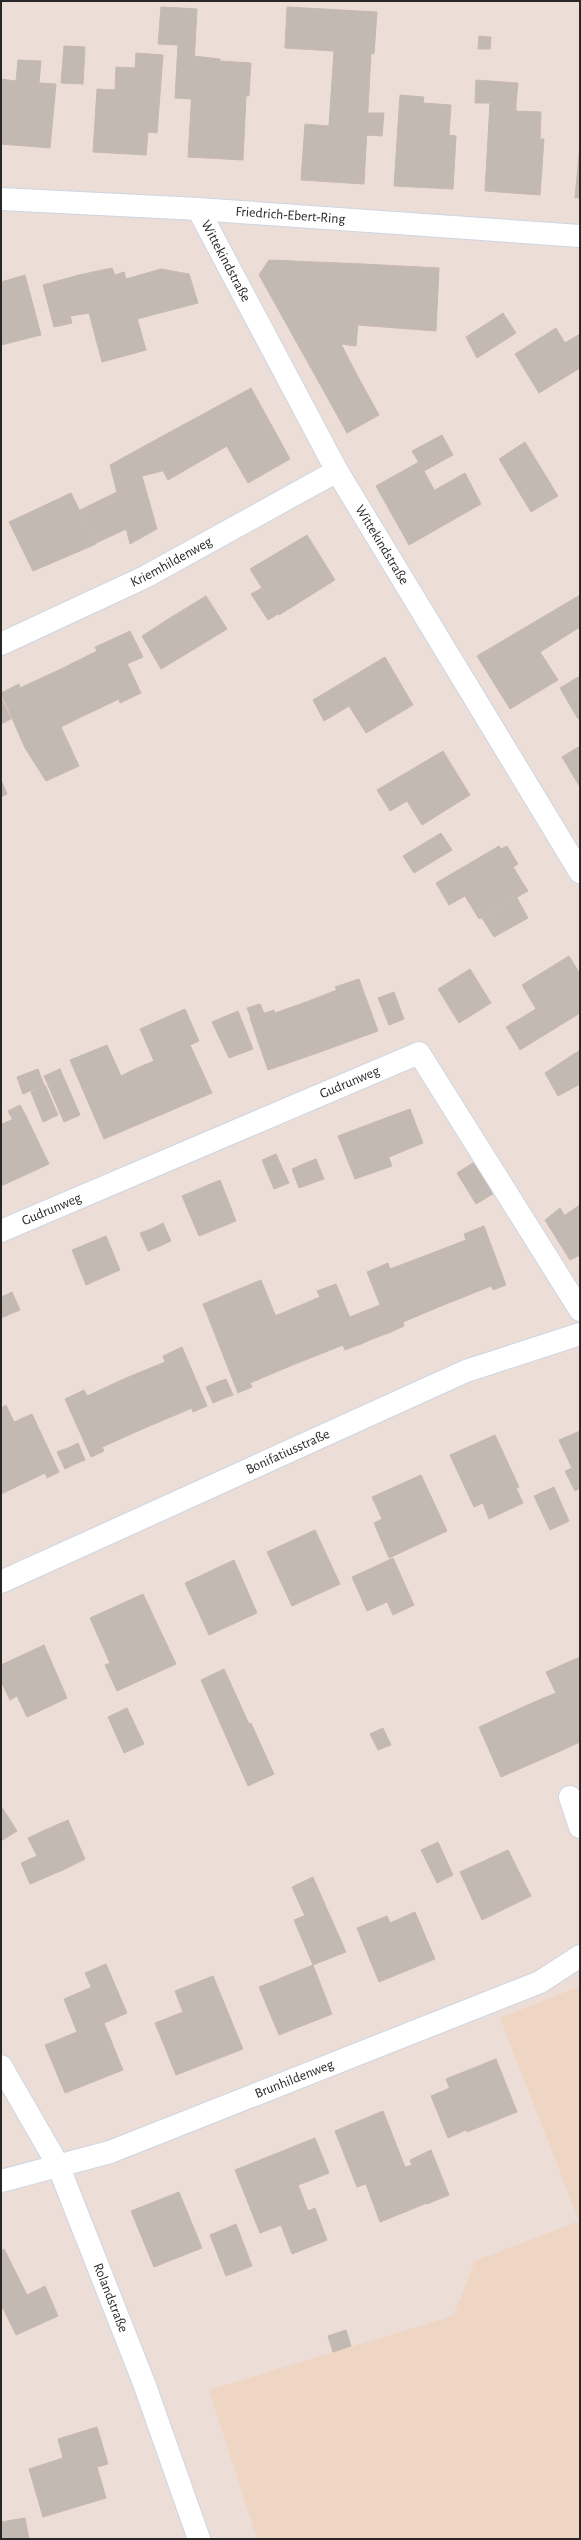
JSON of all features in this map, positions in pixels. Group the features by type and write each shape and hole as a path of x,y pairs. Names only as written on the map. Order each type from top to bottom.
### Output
{"street":[{"name":"Friedrich-Ebert-Ring","path":"1,199 198,210 580,236"},
{"name":"Wittekindstraße","path":"198,210 337,471 580,872"},
{"name":"Kriemhildenweg","path":"1,644 145,577 337,471"},
{"name":"Gudrunweg","path":"1,1231 419,1053 580,1310"},
{"name":"Bonifatiusstraße","path":"1,1582 466,1371 580,1334"},
{"path":"570,1797 580,1827"},
{"name":"Brunhildenweg","path":"1,2181 110,2152 540,1982 580,1956"},
{"name":"Rolandstraße","path":"1,2066 58,2165 144,2383 200,2539"}],"shaded area":[{"path":"580,1986 580,2539 257,2539 209,2390 453,2316 475,2261 579,2221 500,2018"}],"building":[{"path":"161,7 181,8 178,45 158,44"},
{"path":"287,7 377,12 374,54 371,53 364,184 301,180 305,124 329,126 334,51 285,48"},
{"path":"181,8 197,9 195,46 178,45"},
{"path":"479,36 491,37 490,49 478,49"},
{"path":"178,45 195,46 192,99 175,98"},
{"path":"64,46 85,47 83,84 61,83"},
{"path":"136,53 163,55 157,133 148,132 146,155 93,152 97,89 115,90 116,67 135,68"},
{"path":"194,56 220,59 220,61 251,63 249,96 246,96 243,160 188,157"},
{"path":"18,60 41,61 39,83 56,84 50,148 1,144 1,79 16,81"},
{"path":"476,80 518,83 516,103 475,103"},
{"path":"400,95 424,97 423,103 451,105 449,135 456,136 453,189 394,186"},
{"path":"490,102 516,103 516,111 541,112 540,139 544,139 540,195 485,191"},
{"path":"367,113 384,113 382,136 366,135"},
{"path":"580,144 580,198 575,198"},
{"path":"269,260 363,264 356,346 341,344 358,377 326,395 259,275"},
{"path":"363,264 439,268 436,331 358,325"},
{"path":"112,268 115,275 124,272 146,350 102,362 79,275"},
{"path":"161,269 189,274 198,303 137,319 126,279"},
{"path":"25,275 41,335 1,345 1,282"},
{"path":"79,275 89,313 70,316 61,280"},
{"path":"61,280 72,323 54,327 43,285"},
{"path":"503,313 516,333 477,358 466,337"},
{"path":"556,328 565,343 580,334 580,368 539,393 515,354"},
{"path":"358,377 379,415 347,433 326,395"},
{"path":"251,388 290,459 248,483 207,412"},
{"path":"207,412 227,446 168,480 148,444"},
{"path":"442,435 453,455 424,471 412,451"},
{"path":"525,442 558,496 531,512 499,459"},
{"path":"148,444 162,471 142,476 157,529 130,544 110,465"},
{"path":"419,462 451,521 409,545 376,486"},
{"path":"465,473 481,504 451,521 435,490"},
{"path":"117,492 126,529 96,543 80,510"},
{"path":"71,493 96,544 33,571 9,522"},
{"path":"307,535 335,580 279,615 250,569"},
{"path":"262,588 278,614 268,620 251,594"},
{"path":"580,595 580,627 540,652 558,680 510,709 477,656"},
{"path":"206,596 227,629 191,651 170,618"},
{"path":"170,618 191,651 161,669 142,636"},
{"path":"130,631 143,657 127,664 115,638"},
{"path":"115,638 141,693 120,703 119,699 81,717 59,670 97,651 95,647"},
{"path":"385,657 413,705 366,733 349,706 324,721 313,700"},
{"path":"59,670 81,717 61,727 79,766 46,781 25,748 1,693 19,684 20,688"},
{"path":"580,676 580,718 578,719 560,688"},
{"path":"1,697 11,719 1,724"},
{"path":"580,746 580,787 562,757"},
{"path":"443,751 470,795 422,825 407,801 390,811 377,790"},
{"path":"1,780 7,794 1,797"},
{"path":"441,833 452,850 414,873 403,856"},
{"path":"499,846 501,849 507,846 518,864 513,867 528,891 479,919 465,896 449,905 436,883"},
{"path":"517,898 528,918 494,937 482,918"},
{"path":"569,956 580,974 580,1013 520,1050 506,1027 536,1009 522,985"},
{"path":"470,969 491,1003 459,1023 438,989"},
{"path":"359,979 378,1031 323,1051 306,1002 337,990 335,987"},
{"path":"394,992 404,1019 389,1025 378,998"},
{"path":"306,1002 323,1051 268,1070 250,1018 274,1010 275,1013"},
{"path":"260,1004 264,1013 251,1018 247,1008"},
{"path":"185,1009 199,1041 190,1045 212,1093 158,1116 137,1068 154,1061 140,1029"},
{"path":"238,1011 253,1049 229,1058 212,1022"},
{"path":"107,1045 121,1076 137,1068 158,1116 104,1139 70,1060"},
{"path":"580,1050 580,1084 558,1096 545,1073"},
{"path":"38,1069 44,1085 23,1094 17,1077"},
{"path":"60,1069 80,1115 64,1122 44,1076"},
{"path":"45,1085 58,1115 43,1122 31,1092"},
{"path":"20,1105 25,1114 13,1120 8,1111"},
{"path":"410,1109 423,1143 389,1157 375,1122"},
{"path":"25,1114 49,1164 1,1186 2,1124"},
{"path":"375,1122 392,1166 355,1179 338,1136"},
{"path":"276,1154 289,1183 274,1189 262,1160"},
{"path":"316,1159 324,1179 310,1184 303,1164"},
{"path":"476,1161 496,1192 476,1204 457,1173"},
{"path":"303,1164 310,1184 299,1188 292,1169"},
{"path":"220,1180 236,1221 199,1236 182,1196"},
{"path":"580,1205 580,1241 565,1215"},
{"path":"560,1208 580,1241 580,1255 570,1260 545,1220"},
{"path":"163,1223 171,1241 158,1247 151,1229"},
{"path":"484,1226 506,1285 493,1290 491,1286 446,1304 427,1255 466,1240 464,1234"},
{"path":"151,1229 158,1247 148,1251 140,1233"},
{"path":"106,1236 120,1270 86,1285 72,1250"},
{"path":"427,1255 446,1304 403,1322 404,1326 391,1332 367,1272 388,1263 390,1269"},
{"path":"261,1280 295,1364 250,1383 252,1387 238,1393 203,1304"},
{"path":"336,1284 361,1344 345,1350 343,1345 295,1364 275,1316 320,1297 317,1291"},
{"path":"12,1292 20,1310 8,1315 1,1297"},
{"path":"1,1299 8,1315 1,1318"},
{"path":"380,1305 391,1332 372,1339 362,1312"},
{"path":"362,1312 372,1339 361,1344 350,1317"},
{"path":"182,1347 207,1406 193,1412 192,1408 147,1427 126,1378 165,1362 163,1356"},
{"path":"126,1378 147,1427 102,1447 104,1451 91,1457 65,1399 84,1390 87,1396"},
{"path":"226,1379 233,1395 222,1399 215,1383"},
{"path":"215,1383 222,1399 213,1403 206,1387"},
{"path":"6,1405 14,1422 32,1414 59,1472 47,1478 45,1473 1,1494 1,1408"},
{"path":"580,1431 580,1488 575,1491 565,1471 572,1468 559,1440"},
{"path":"495,1435 519,1487 516,1488 523,1503 489,1519 483,1503 474,1507 450,1455"},
{"path":"78,1443 85,1460 75,1464 68,1448"},
{"path":"68,1448 75,1464 65,1469 57,1452"},
{"path":"421,1475 447,1531 389,1558 374,1523 382,1519 372,1497"},
{"path":"554,1487 569,1521 550,1530 534,1496"},
{"path":"315,1530 340,1584 292,1606 267,1552"},
{"path":"393,1558 414,1605 393,1615 372,1568"},
{"path":"234,1560 257,1613 209,1635 185,1583"},
{"path":"372,1568 387,1602 367,1611 352,1577"},
{"path":"143,1594 176,1664 117,1691 105,1665 110,1663 90,1618"},
{"path":"44,1645 67,1698 27,1717 17,1696 10,1700 1,1681 1,1665"},
{"path":"580,1657 580,1742 556,1753 532,1703 556,1693 546,1672"},
{"path":"224,1669 249,1724 225,1734 201,1680"},
{"path":"532,1703 556,1753 501,1777 479,1727"},
{"path":"127,1708 144,1744 124,1753 108,1717"},
{"path":"251,1723 274,1774 248,1786 225,1734"},
{"path":"383,1728 391,1745 378,1750 370,1734"},
{"path":"1,1806 17,1831 1,1841"},
{"path":"68,1820 85,1859 63,1870 45,1830"},
{"path":"45,1830 63,1870 30,1884 21,1863 37,1856 28,1838"},
{"path":"438,1842 453,1875 437,1883 421,1850"},
{"path":"508,1850 531,1896 482,1920 460,1872"},
{"path":"313,1877 326,1907 305,1916 292,1887"},
{"path":"326,1907 346,1952 313,1965 294,1920"},
{"path":"415,1912 435,1959 379,1982 357,1928 387,1916 390,1923"},
{"path":"106,1964 127,2013 104,2023 106,2020 85,1973"},
{"path":"313,1965 332,2014 279,2035 259,1987"},
{"path":"213,1976 243,2049 176,2075 155,2023 183,2012 175,1991"},
{"path":"92,1987 106,2020 104,2023 123,2070 65,2093 45,2045 77,2032 64,1999"},
{"path":"496,2059 517,2112 467,2132 446,2079"},
{"path":"450,2088 466,2130 448,2138 431,2096"},
{"path":"383,2111 405,2167 413,2165 427,2203 380,2222 366,2184 357,2187 335,2131"},
{"path":"315,2138 329,2173 309,2181 295,2146"},
{"path":"295,2146 309,2181 298,2185 308,2211 315,2208 327,2240 292,2254 281,2225 260,2233 235,2170"},
{"path":"431,2150 449,2195 427,2204 410,2160"},
{"path":"179,2192 202,2248 154,2267 131,2211"},
{"path":"236,2224 252,2266 226,2276 210,2235"},
{"path":"4,2249 27,2295 45,2286 58,2316 16,2335 3,2308 1,2309 1,2251"},
{"path":"346,2330 351,2346 333,2352 328,2336"},
{"path":"97,2427 108,2464 97,2467 106,2498 43,2517 29,2469 63,2458 58,2439"},
{"path":"25,2518 29,2539 1,2539 1,2522"}]}
